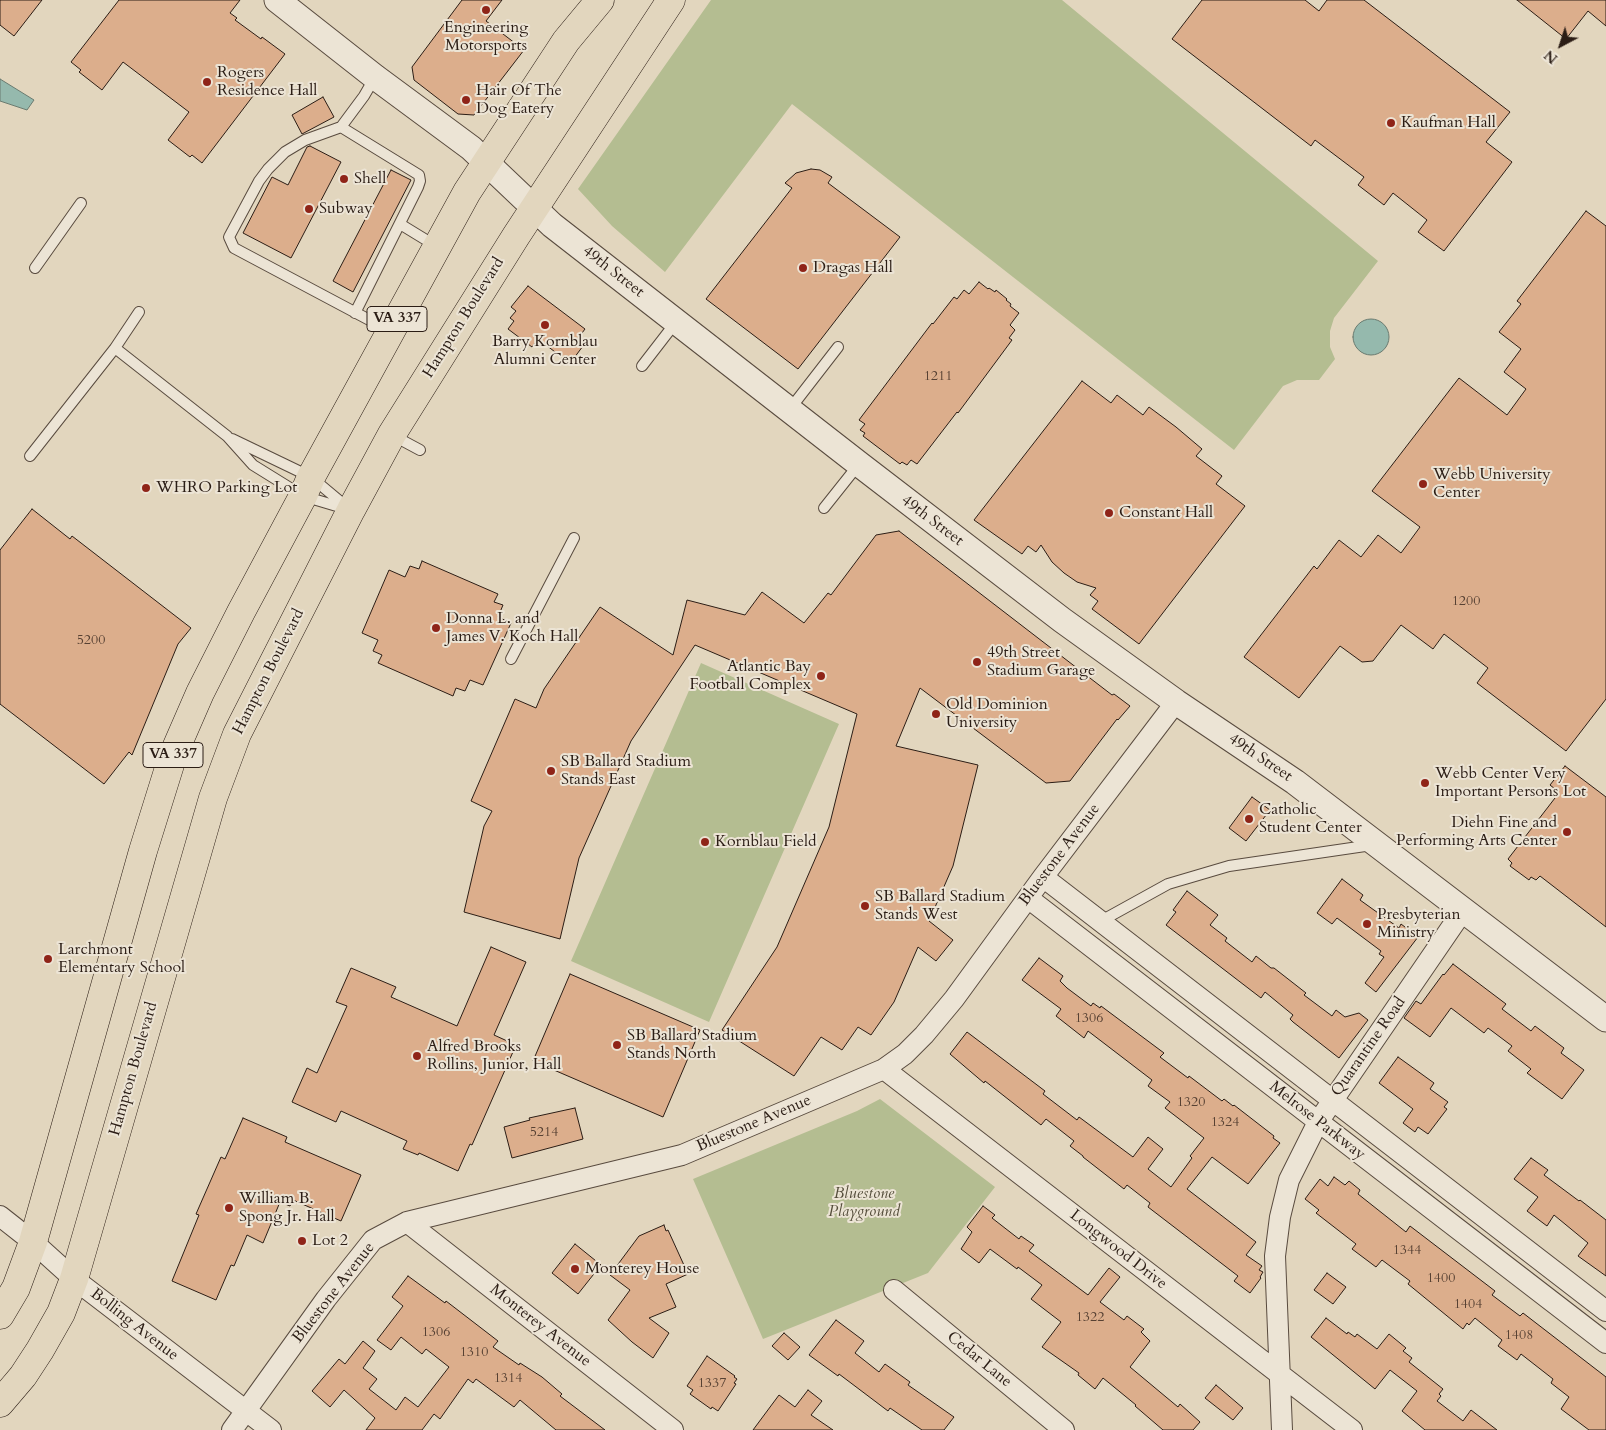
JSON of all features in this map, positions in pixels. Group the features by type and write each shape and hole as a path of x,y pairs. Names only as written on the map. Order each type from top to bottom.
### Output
{"main road":[{"name":"VA 337","path":"0,1315 16,1288 33,1242 143,851 173,755 200,693 307,487 437,246 485,163 566,41 600,0"},
{"name":"Hampton Boulevard","path":"0,1403 23,1376 40,1350 61,1313 74,1279 213,798 237,734 351,510 392,434 516,236 671,0"}],"street":[{"name":"49th Street","path":"277,0 471,148 552,225 858,464 1062,620 1176,702 1295,782 1606,1019"},
{"name":"Bluestone Avenue","path":"232,1430 326,1299 373,1240 407,1222 682,1155 884,1069 905,1054 924,1035 954,999 1043,877 1176,702"},
{"name":"Melrose Parkway","path":"1043,877 1606,1311"},
{"name":"Melrose Parkway","path":"1028,898 1318,1122 1603,1335"},
{"name":"Quarantine Road","path":"1282,1430 1275,1256 1280,1217 1289,1180 1318,1122 1464,909"},
{"name":"Longwood Drive","path":"884,1069 1352,1430"},
{"name":"Bolling Avenue","path":"0,1216 33,1242 74,1279 271,1430"},
{"name":"Monterey Avenue","path":"407,1222 672,1430"},
{"name":"Cedar Lane","path":"894,1290 1064,1430"}],"lane":[{"path":"375,76 364,96 341,127 305,140 285,152 259,181 228,236 234,248 390,333"},
{"path":"341,127 419,175 418,187 355,313"},
{"path":"36,268 81,203"},
{"path":"400,224 437,246"},
{"path":"30,456 115,348 139,312"},
{"path":"642,366 676,322"},
{"path":"789,410 838,347"},
{"path":"115,348 227,436 307,487 351,510"},
{"path":"392,434 420,450"},
{"path":"227,436 253,465 307,487 351,510"},
{"path":"824,508 858,464"},
{"path":"511,659 574,538"},
{"path":"1101,922 1168,884 1229,866 1378,844"}],"green space":[{"path":"711,0 1062,0 1378,261 1334,318 1330,331 1330,347 1335,359 1319,380 1297,380 1283,386 1234,450 792,104 665,272 612,226 578,189"},
{"name":"Kornblau Field","path":"701,663 839,724 709,1022 571,961"},
{"name":"Bluestone Playground","path":"880,1099 995,1187 928,1273 763,1339 693,1179 857,1111"}],"water":[{"path":"0,79 34,100 27,110 0,101"},
{"path":"1371,319 1378,320 1384,324 1388,330 1388,344 1384,350 1378,354 1371,355 1364,354 1358,350 1354,344 1353,337 1354,330 1358,324 1364,320"}],"building":[{"path":"0,0 42,0 14,36 0,25"},
{"name":"Rogers Residence Hall","path":"119,0 240,0 230,13 237,18 235,20 285,54 202,163 192,155 190,157 168,140 189,112 123,62 102,90 79,72 81,70 71,62"},
{"path":"462,0 502,0 486,21 524,50 474,115 458,114 414,80 412,67"},
{"name":"Kaufman Hall","path":"1202,0 1305,0 1319,11 1327,0 1364,0 1510,112 1486,142 1512,162 1444,251 1418,232 1427,220 1393,193 1384,205 1358,185 1364,177 1315,140 1311,146 1172,39"},
{"path":"1517,0 1606,0 1606,26 1588,11 1566,39"},
{"path":"323,97 334,117 302,134 292,115"},
{"path":"310,146 341,162 291,258 243,233 272,177 288,185 307,147"},
{"name":"Dragas Hall","path":"811,169 820,170 832,177 828,183 900,237 798,369 706,299 792,188 785,183 796,173"},
{"path":"391,170 411,180 353,292 333,281"},
{"name":"Webb University Center","path":"1586,211 1606,226 1606,699 1566,751 1477,683 1488,668 1444,634 1433,649 1401,625 1373,661 1362,662 1340,646 1299,698 1244,657 1314,566 1317,569 1339,540 1361,557 1378,535 1401,553 1420,527 1372,491 1459,378 1507,415 1526,389 1504,372 1521,349 1499,332 1521,304 1517,301"},
{"path":"979,282 988,289 995,292 996,290 1019,313 1010,325 1015,330 1009,338 1012,340 958,413 917,464 911,460 907,465 902,462 900,464 863,436 865,433 860,430 865,424 859,420 932,323 954,297 957,299 964,290 969,294"},
{"name":"Barry Kornblau Alumni Center","path":"528,286 585,329 576,341 583,346 574,358 571,356 567,361 538,339 532,347 508,329 514,321 510,318 516,311 511,307"},
{"name":"Constant Hall","path":"1082,381 1111,403 1117,395 1143,415 1149,407 1176,427 1202,449 1196,456 1222,476 1216,484 1245,506 1139,644 1092,609 1098,601 1090,595 1096,588 1077,582 1064,573 1052,562 1041,545 1036,552 1028,546 1022,554 974,520"},
{"path":"32,509 70,539 72,536 191,628 178,644 132,755 129,752 104,784 0,704 0,550"},
{"path":"899,531 1112,695 1114,694 1130,706 1117,719 1070,781 1046,783 920,688 896,746 978,765 953,866 929,921 953,940 936,961 918,947 894,1002 871,1035 858,1027 842,1050 821,1037 794,1076 722,1030 777,947 829,827 857,714 695,645 631,741 579,858 560,939 464,912 484,826 492,811 471,801 515,699 536,708 544,689 600,607 673,655 687,600 745,615 762,592 804,623 828,593 831,595 876,535"},
{"name":"Donna L. and James V. Koch Hall","path":"422,561 498,594 494,602 503,605 498,617 511,623 483,685 470,680 465,691 456,688 453,696 378,663 382,655 373,651 378,640 362,633 389,570 405,577 410,566 419,569"},
{"name":"Diehn Fine and Performing Arts Center","path":"1565,766 1606,797 1606,927 1540,876 1536,880 1531,877 1529,880 1510,866 1512,863 1508,859 1555,798 1552,792 1555,789 1550,785"},
{"name":"Catholic Student Center","path":"1252,797 1270,810 1246,841 1229,828"},
{"path":"1342,879 1363,895 1360,900 1399,928 1401,924 1418,937 1376,992 1365,983 1384,957 1379,954 1381,951 1337,918 1332,924 1317,913"},
{"path":"1187,891 1218,915 1210,925 1227,938 1225,941 1252,962 1256,956 1271,968 1274,968 1306,993 1304,995 1332,1016 1336,1010 1345,1017 1359,1013 1368,1020 1339,1058 1293,1022 1290,1019 1293,1015 1265,992 1261,998 1166,925 1176,912 1173,910"},
{"name":"Alfred Brooks Rollins, Junior, Hall","path":"491,947 526,962 494,1035 516,1045 472,1145 470,1144 458,1171 419,1153 418,1155 403,1149 407,1141 341,1111 336,1122 292,1102 307,1068 317,1073 347,1006 336,1002 351,968 396,987 391,997 457,1026"},
{"path":"1039,958 1063,976 1060,981 1067,988 1091,1006 1093,1003 1100,1008 1101,1006 1164,1053 1160,1057 1222,1101 1224,1099 1234,1105 1274,1136 1273,1138 1280,1143 1248,1184 1212,1157 1187,1189 1256,1242 1246,1255 1262,1266 1259,1270 1263,1272 1250,1293 1234,1281 1238,1276 1148,1207 1150,1203 1127,1185 1124,1189 1070,1146 1074,1141 1046,1119 1041,1125 985,1081 984,1083 950,1054 967,1032 1045,1091 1043,1094 1077,1120 1079,1117 1133,1157 1148,1137 1163,1149 1148,1169 1171,1187 1192,1158 1190,1156 1204,1138 1165,1108 1170,1102 1148,1086 1152,1080 1088,1031 1084,1038 1056,1016 1061,1009 1022,980"},
{"path":"1453,964 1506,1004 1502,1009 1531,1031 1535,1026 1564,1048 1561,1053 1584,1070 1562,1099 1527,1073 1531,1069 1508,1051 1512,1046 1488,1028 1484,1033 1451,1008 1430,1037 1404,1018 1416,1001 1421,1004 1443,974"},
{"name":"SB Ballard Stadium Stands North","path":"570,974 700,1030 663,1117 533,1061"},
{"path":"1398,1057 1434,1083 1430,1089 1448,1102 1444,1107 1447,1109 1428,1134 1418,1127 1415,1132 1403,1123 1413,1109 1379,1083"},
{"path":"575,1108 583,1139 512,1158 504,1127 530,1120 529,1118"},
{"name":"William B. Spong Jr. Hall","path":"243,1118 287,1137 285,1142 361,1175 341,1221 293,1200 290,1206 280,1202 263,1243 247,1235 234,1266 231,1265 216,1300 172,1281 199,1215 196,1214 221,1157 225,1159"},
{"path":"1531,1158 1548,1170 1544,1175 1606,1220 1606,1276 1578,1256 1588,1243 1554,1215 1547,1226 1527,1211 1538,1197 1514,1179"},
{"path":"1334,1177 1345,1185 1349,1181 1360,1190 1358,1194 1406,1232 1410,1226 1495,1291 1492,1295 1520,1316 1523,1313 1606,1377 1606,1430 1589,1430 1561,1409 1569,1397 1551,1383 1553,1379 1521,1354 1517,1360 1498,1346 1502,1340 1475,1318 1469,1325 1467,1323 1463,1329 1408,1284 1410,1281 1382,1260 1376,1267 1352,1249 1356,1244 1316,1213 1319,1210 1305,1199 1320,1179 1328,1186"},
{"path":"983,1206 995,1215 992,1218 1019,1239 1021,1236 1034,1245 1029,1251 1088,1295 1109,1268 1120,1277 1100,1302 1124,1320 1127,1316 1144,1329 1141,1332 1150,1341 1130,1367 1178,1407 1180,1404 1200,1422 1193,1430 1163,1430 1103,1378 1095,1389 1078,1375 1079,1373 1042,1347 1061,1322 1031,1299 1042,1285 990,1249 979,1263 961,1249 972,1232 967,1227"},
{"path":"664,1225 688,1274 666,1284 676,1307 649,1318 669,1333 653,1358 608,1320 630,1290 610,1275 639,1236"},
{"name":"Monterey House","path":"575,1244 601,1265 578,1294 552,1273"},
{"path":"1327,1273 1346,1287 1333,1304 1314,1290"},
{"path":"408,1276 445,1303 446,1301 498,1341 493,1347 519,1365 520,1363 542,1377 562,1394 560,1396 605,1430 556,1430 520,1400 514,1407 476,1379 473,1383 468,1379 440,1419 434,1414 422,1430 366,1430 375,1418 344,1390 330,1407 312,1391 339,1359 345,1364 363,1341 375,1351 363,1368 377,1379 369,1389 396,1410 405,1397 418,1407 449,1367 426,1349 422,1354 401,1337 391,1350 377,1340 403,1306 392,1297"},
{"path":"1326,1318 1347,1334 1348,1332 1355,1337 1357,1334 1377,1349 1389,1334 1406,1348 1403,1351 1412,1358 1409,1362 1443,1389 1437,1401 1463,1421 1471,1410 1497,1430 1425,1430 1402,1411 1417,1391 1390,1370 1375,1389 1311,1337"},
{"path":"836,1320 864,1341 855,1353 879,1372 885,1364 910,1382 908,1385 954,1417 944,1430 922,1430 890,1408 888,1411 839,1374 838,1376 809,1355"},
{"path":"784,1333 800,1347 788,1360 772,1346"},
{"path":"707,1356 737,1379 734,1383 736,1384 718,1411 712,1407 711,1409 690,1394 693,1390 687,1386"},
{"path":"1216,1385 1243,1408 1233,1420 1205,1398"},
{"path":"808,1390 822,1401 811,1415 833,1430 753,1430 779,1395 795,1407"}],"place":[{"name":"Engineering Motorsports","path":"486,10"},
{"name":"Rogers Residence Hall","path":"207,82"},
{"name":"Hair Of The Dog Eatery","path":"466,100"},
{"name":"Kaufman Hall","path":"1391,123"},
{"name":"Shell","path":"344,179"},
{"name":"Subway","path":"309,209"},
{"name":"Dragas Hall","path":"803,268"},
{"name":"Barry Kornblau Alumni Center","path":"545,325"},
{"name":"Webb University Center","path":"1423,484"},
{"name":"WHRO Parking Lot","path":"146,488"},
{"name":"Constant Hall","path":"1109,513"},
{"name":"Donna L. and James V. Koch Hall","path":"436,628"},
{"name":"49th Street Stadium Garage","path":"977,662"},
{"name":"Atlantic Bay Football Complex","path":"821,676"},
{"name":"Old Dominion University","path":"936,714"},
{"name":"SB Ballard Stadium Stands East","path":"551,771"},
{"name":"Webb Center Very Important Persons Lot","path":"1425,783"},
{"name":"Catholic Student Center","path":"1249,819"},
{"name":"Diehn Fine and Performing Arts Center","path":"1567,832"},
{"name":"Kornblau Field","path":"705,842"},
{"name":"SB Ballard Stadium Stands West","path":"865,906"},
{"name":"Presbyterian Ministry","path":"1367,924"},
{"name":"Larchmont Elementary School","path":"48,959"},
{"name":"SB Ballard Stadium Stands North","path":"617,1045"},
{"name":"Alfred Brooks Rollins, Junior, Hall","path":"417,1056"},
{"name":"William B. Spong Jr. Hall","path":"229,1208"},
{"name":"Lot 2","path":"302,1241"},
{"name":"Monterey House","path":"575,1269"}]}
